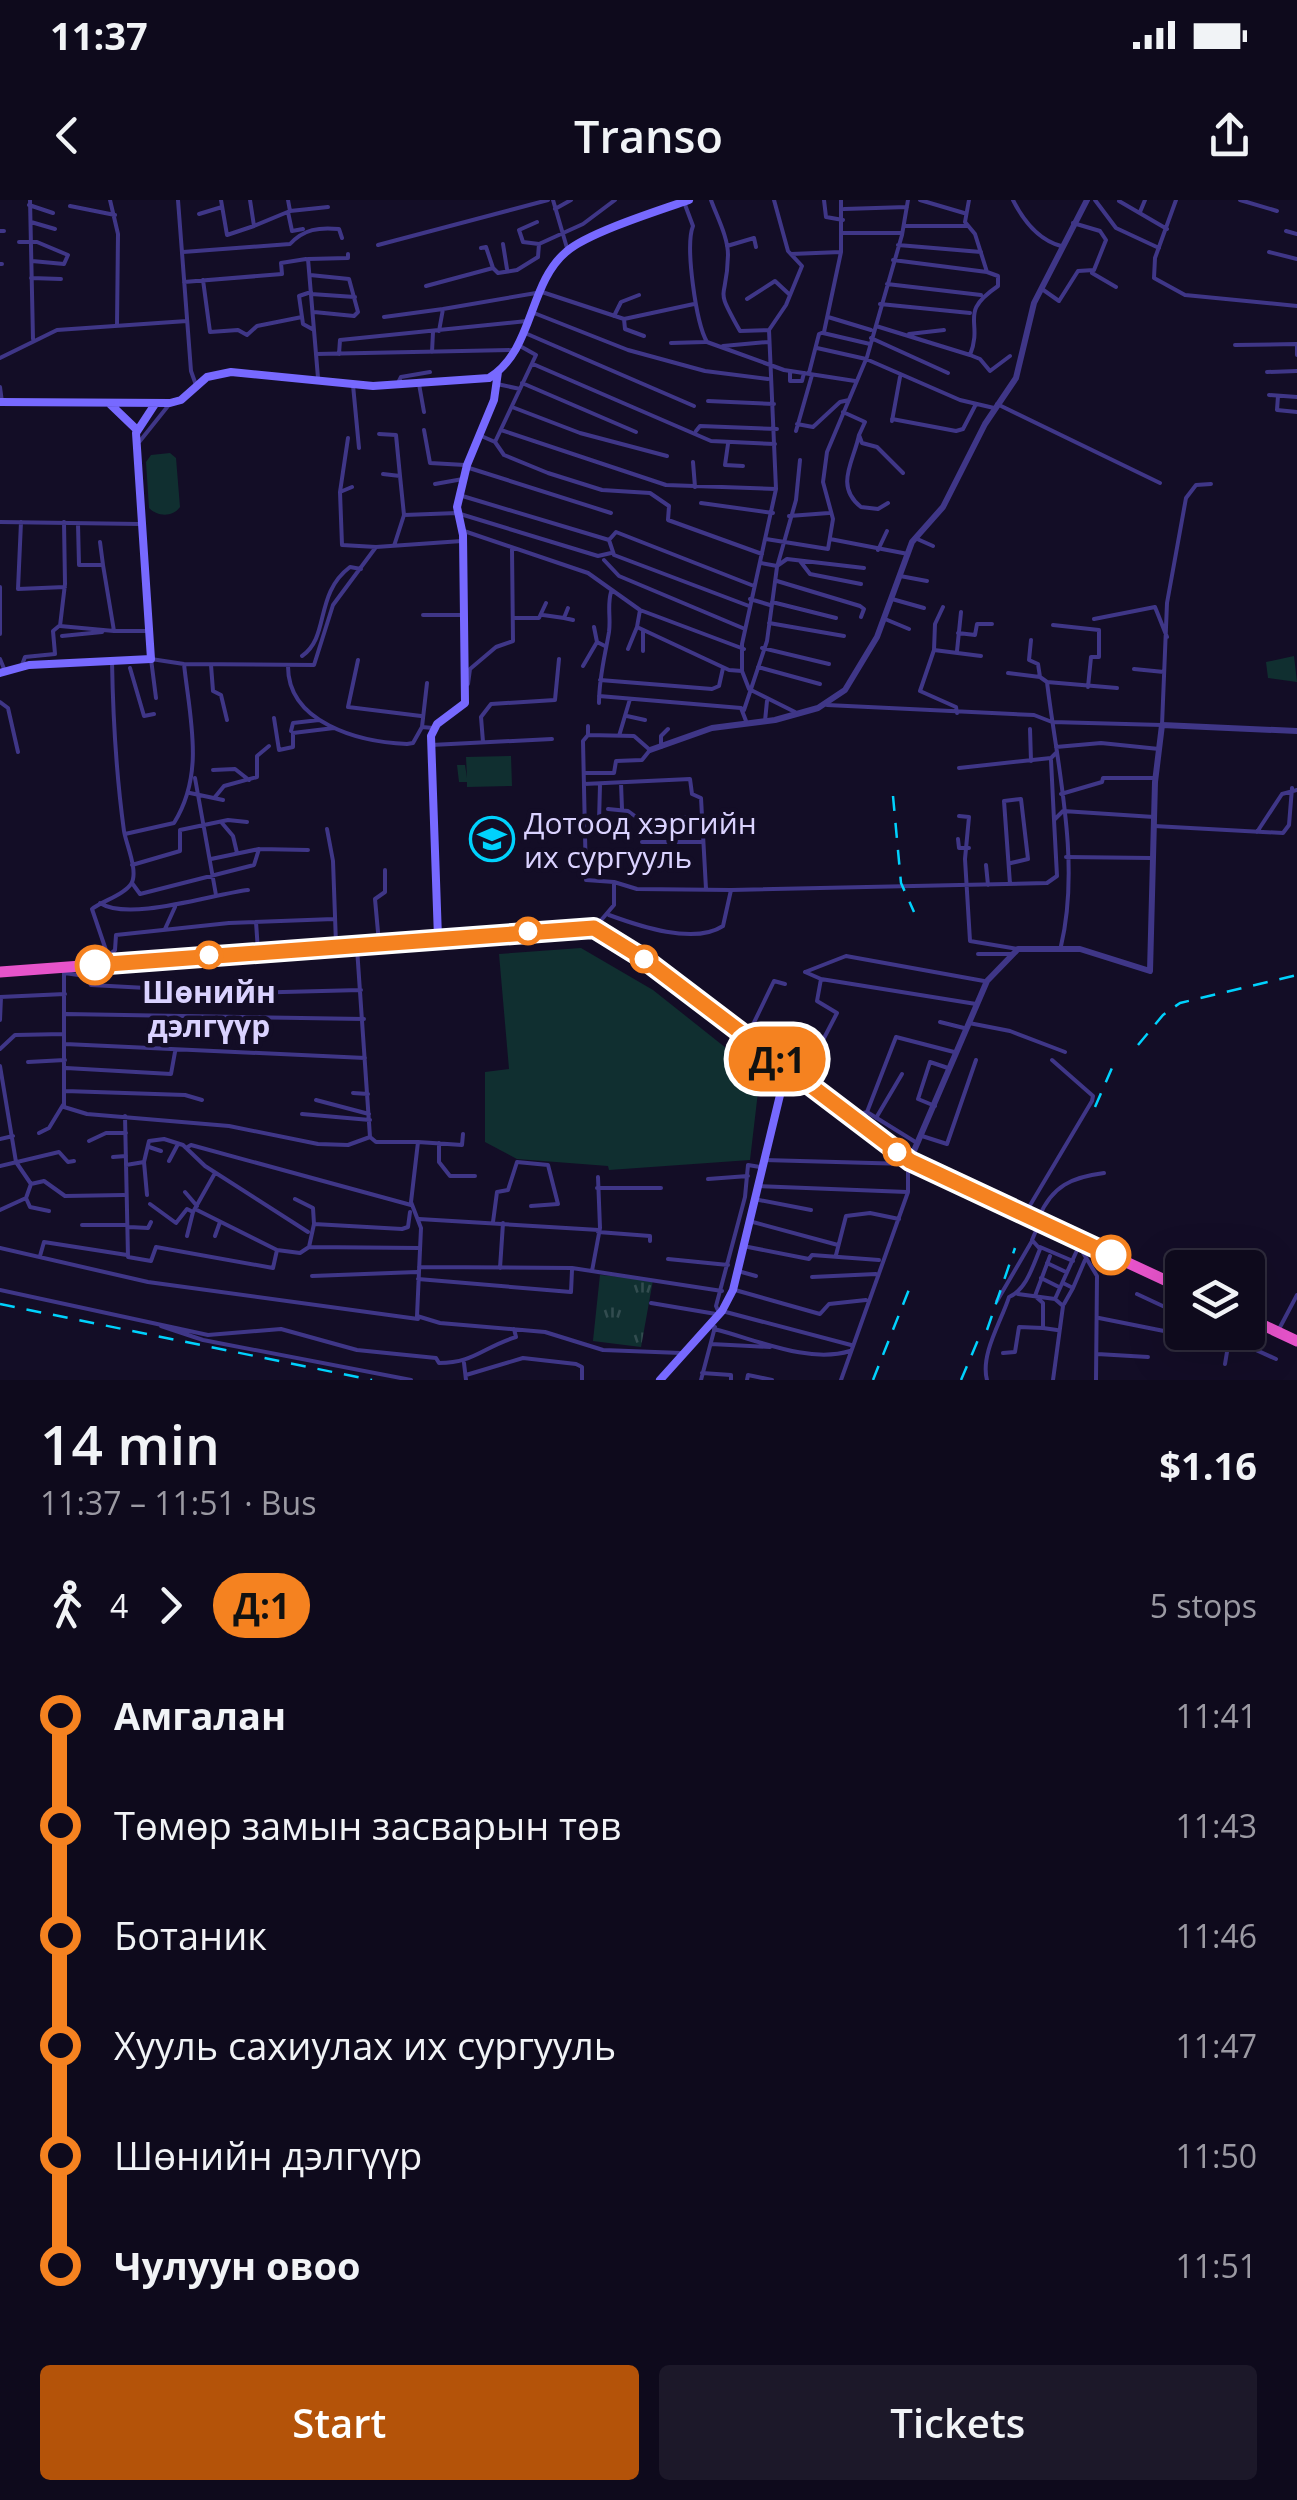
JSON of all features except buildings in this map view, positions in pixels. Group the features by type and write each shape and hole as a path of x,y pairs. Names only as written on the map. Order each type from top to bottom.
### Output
{"highway":[{"path":"0,972 64,970 109,960 598,930 787,1066 909,1163 1040,1227 1165,1281"},
{"path":"1265,1326 1297,1341"}],"main road":[{"path":"438,938 431,745 434,728 462,708 465,693 462,541 457,513 466,466 495,396 494,379 526,333 542,292 568,250 687,201"},
{"path":"1,402 170,404 182,400 209,376 237,372 353,385 494,379"},
{"path":"2,672 22,666 151,659 136,433 132,423 110,404"},
{"path":"136,433 155,404"},
{"path":"660,1380 681,1352 720,1313 733,1290 787,1066"}],"street":[{"path":"110,200 118,234 117,326"},
{"path":"178,200 196,385"},
{"path":"221,200 227,234 222,249"},
{"path":"250,200 254,226"},
{"path":"288,200 292,230 330,226"},
{"path":"315,208 316,200"},
{"path":"378,245 550,200 568,250"},
{"path":"556,209 570,200"},
{"path":"537,222 518,230 523,242 539,244 561,235 615,200"},
{"path":"711,200 726,246 724,310 740,332 768,330"},
{"path":"774,200 791,254 802,266 790,295 768,330 769,380 776,429 776,489 750,602 742,671 750,688 795,712"},
{"path":"824,200 826,217 844,220"},
{"path":"841,200 842,252 797,428 813,427 840,402 849,400"},
{"path":"920,200 965,214"},
{"path":"969,200 965,214 987,272"},
{"path":"1013,200 1021,216 1048,243 1062,246"},
{"path":"827,705 850,682 885,619 915,538 942,510 996,406 1019,371 1042,289 1073,223 1091,200 1116,228 1158,248"},
{"path":"1140,212 1145,200"},
{"path":"1176,200 1158,248 1154,278 1185,295 1297,306"},
{"path":"1240,200 1276,211"},
{"path":"687,201 693,226 690,235 694,304 708,342"},
{"path":"1119,202 1167,229"},
{"path":"33,339 30,203 54,213"},
{"path":"766,538 826,550 831,512 824,469 866,360 907,203 844,209"},
{"path":"70,206 114,215"},
{"path":"227,234 289,212 328,207"},
{"path":"199,214 222,208"},
{"path":"835,219 842,232"},
{"path":"30,222 54,230"},
{"path":"1073,223 1100,231 1106,240 1092,273"},
{"path":"842,232 968,226"},
{"path":"183,252 290,244 302,232 316,229 339,229 342,238"},
{"path":"1286,231 1297,234"},
{"path":"726,246 754,238 756,247"},
{"path":"18,242 30,242 68,255 64,264 31,261"},
{"path":"502,244 507,270"},
{"path":"481,248 486,247 498,274 525,267 538,257 539,244"},
{"path":"898,244 982,252"},
{"path":"791,254 842,252"},
{"path":"1268,252 1297,258"},
{"path":"184,282 282,274 281,263 348,258 348,254"},
{"path":"308,259 318,380"},
{"path":"893,260 998,276 998,286 982,295 972,314 970,356"},
{"path":"426,286 493,268"},
{"path":"1042,289 1059,301 1078,271 1092,273 1116,286"},
{"path":"310,274 349,279 358,312 354,316 314,312"},
{"path":"31,278 61,278"},
{"path":"204,280 210,332 238,330 247,335 256,326 302,318"},
{"path":"747,299 775,281 790,295"},
{"path":"887,284 982,295"},
{"path":"384,318 542,292 624,319 694,304"},
{"path":"314,330 303,324 299,296 311,293 355,297"},
{"path":"614,316 621,302 639,295"},
{"path":"880,304 972,314"},
{"path":"432,352 443,309"},
{"path":"338,354 340,340 436,332 533,316 628,350 699,366 705,371 769,380"},
{"path":"828,317 980,359 990,372 1010,356"},
{"path":"624,319 625,330 644,336"},
{"path":"0,358 33,339 64,329 187,321"},
{"path":"908,336 914,331 944,330"},
{"path":"526,333 694,406"},
{"path":"823,333 871,341 948,373"},
{"path":"670,343 708,342 768,366 855,381"},
{"path":"722,346 768,342"},
{"path":"1235,345 1297,345 1297,355"},
{"path":"316,354 516,347 536,355 495,442"},
{"path":"817,348 866,360 900,377 996,406 1160,484"},
{"path":"533,364 668,424 696,430 708,440 776,444"},
{"path":"1267,372 1297,370"},
{"path":"790,371 790,382 802,382 808,374"},
{"path":"397,385 401,378 430,372"},
{"path":"900,377 892,420 956,431 963,429 977,402"},
{"path":"494,379 636,432"},
{"path":"418,383 424,412"},
{"path":"353,385 359,448"},
{"path":"0,387 1,402"},
{"path":"1269,395 1297,397"},
{"path":"1278,396 1276,410 1297,412"},
{"path":"708,401 774,404"},
{"path":"137,445 170,404"},
{"path":"512,407 580,433 667,456"},
{"path":"844,412 865,422 846,471 848,492 861,507 882,508 888,504"},
{"path":"696,430 700,426 776,429"},
{"path":"424,430 430,463 466,466 611,512"},
{"path":"501,430 653,481 695,488 776,489"},
{"path":"380,434 396,436 404,515 394,546"},
{"path":"479,435 495,442 504,456 558,476 602,490 650,493 668,506 668,520 762,554"},
{"path":"859,435 862,443 877,447 904,472"},
{"path":"348,438 340,492 343,547 462,541"},
{"path":"728,444 726,465 743,466"},
{"path":"746,721 744,710 769,624 777,566 789,516 796,505 800,460"},
{"path":"693,462 695,488"},
{"path":"383,474 400,476"},
{"path":"435,484 463,479"},
{"path":"650,493 653,481"},
{"path":"978,954 1061,946 1149,973 1153,958 1155,778 1166,672 1167,603 1186,498 1196,485 1211,484"},
{"path":"340,492 352,487"},
{"path":"459,495 609,540"},
{"path":"701,502 773,513"},
{"path":"789,516 804,518 831,512"},
{"path":"404,515 457,513 605,558 620,576 745,629"},
{"path":"0,522 142,524"},
{"path":"21,522 18,589 64,587"},
{"path":"60,626 64,522"},
{"path":"78,524 79,565 103,566"},
{"path":"461,530 588,573 640,610 744,650"},
{"path":"878,550 887,531"},
{"path":"605,558 610,553 609,540 616,532 754,586"},
{"path":"915,538 934,546"},
{"path":"830,539 908,554"},
{"path":"100,542 114,630"},
{"path":"156,698 151,659 184,664 317,663 337,599 376,547"},
{"path":"465,693 470,669 496,647 512,642 512,549"},
{"path":"610,553 750,602 836,618"},
{"path":"761,563 777,566 787,559 864,568"},
{"path":"800,561 808,573 861,584"},
{"path":"302,656 316,641 336,578 353,565 360,569"},
{"path":"812,588 815,574"},
{"path":"900,576 927,581"},
{"path":"777,580 862,607 860,617"},
{"path":"0,587 0,634"},
{"path":"598,704 610,626 610,592"},
{"path":"892,599 924,608"},
{"path":"543,615 546,603"},
{"path":"944,607 935,624 934,650 920,691 956,707 957,713"},
{"path":"1094,619 1154,607 1167,637"},
{"path":"564,618 568,608"},
{"path":"640,610 644,652"},
{"path":"956,652 961,612"},
{"path":"424,615 462,614"},
{"path":"513,618 543,615 574,620"},
{"path":"321,618 327,623"},
{"path":"885,619 909,629"},
{"path":"769,624 844,636"},
{"path":"958,633 975,635 977,624 992,624"},
{"path":"1053,624 1099,630 1099,657 1090,657 1088,687"},
{"path":"22,666 25,658 55,654 53,630 60,626 98,626 102,632"},
{"path":"584,666 597,642 594,627"},
{"path":"628,649 640,628"},
{"path":"640,628 724,668 742,671"},
{"path":"62,636 114,630 150,631"},
{"path":"1031,640 1029,660 1038,664 1040,677"},
{"path":"597,642 605,646"},
{"path":"762,648 829,664"},
{"path":"934,650 980,656"},
{"path":"0,658 2,672"},
{"path":"483,742 481,718 491,704 555,700 559,659"},
{"path":"358,660 348,707 421,716"},
{"path":"112,661 110,725 114,756 122,771 132,883 140,894 254,865 259,849"},
{"path":"184,664 194,776 201,796 216,895"},
{"path":"212,664 213,691 220,695 227,720"},
{"path":"288,665 288,685 319,720 366,738 409,744 422,727 427,684"},
{"path":"130,668 144,716 154,714"},
{"path":"600,680 712,689 719,686 724,668"},
{"path":"758,668 820,684"},
{"path":"1134,669 1166,672"},
{"path":"1008,673 1040,677 1047,682 1117,688"},
{"path":"1047,682 1066,857 1061,946"},
{"path":"598,696 683,700 744,710"},
{"path":"620,736 630,699"},
{"path":"765,721 767,700"},
{"path":"0,702 8,708 18,752"},
{"path":"584,773 614,773 616,761 644,760 650,750 702,730 765,721 827,705 1034,715 1052,722 1297,732"},
{"path":"627,716 645,720"},
{"path":"274,718 277,748 293,748 293,723 319,720"},
{"path":"588,726 583,741 586,880 637,889 967,887 1049,883 1066,873"},
{"path":"422,727 434,728"},
{"path":"292,735 334,728"},
{"path":"661,747 662,736 668,729"},
{"path":"1030,729 1032,761"},
{"path":"588,735 634,736 650,750"},
{"path":"431,745 552,740"},
{"path":"1056,749 1101,743 1159,749"},
{"path":"214,797 224,786 257,777 257,756 269,746"},
{"path":"1056,749 1051,758 1054,820 1059,877 1066,882"},
{"path":"959,768 1051,758"},
{"path":"213,770 235,768 250,780"},
{"path":"125,834 174,824 194,776"},
{"path":"1061,794 1100,783 1102,778 1155,778"},
{"path":"584,784 690,779 692,794 702,798 706,890"},
{"path":"622,783 622,809"},
{"path":"584,821 599,821 600,784"},
{"path":"1063,811 1256,832 1287,830 1294,790 1282,794 1256,832"},
{"path":"190,793 222,800"},
{"path":"1010,884 1004,801 1021,798 1028,859 1011,863"},
{"path":"608,809 622,809 639,819 704,817"},
{"path":"1054,820 1063,811"},
{"path":"958,816 968,817 971,942 1016,952"},
{"path":"132,864 180,852 179,831 248,822"},
{"path":"222,823 233,836 237,853"},
{"path":"327,829 333,861 336,946"},
{"path":"958,839 959,848 969,848"},
{"path":"642,842 704,842"},
{"path":"211,859 259,849 308,850"},
{"path":"1066,857 1152,858"},
{"path":"986,866 988,886"},
{"path":"378,942 375,899 385,892 385,870"},
{"path":"598,930 609,915 614,882"},
{"path":"109,960 92,911 132,883"},
{"path":"100,903 111,908 175,905 248,890"},
{"path":"609,915 656,932 719,930 730,890"},
{"path":"165,929 175,917 175,905"},
{"path":"109,960 115,950 116,935 334,919"},
{"path":"256,922 258,951"},
{"path":"357,944 370,1137"},
{"path":"841,1380 866,1300 908,1192 909,1163 987,982 1016,952"},
{"path":"977,1004 821,980 805,972 846,956 987,982"},
{"path":"38,1132 49,1128 63,1105 64,970 86,976 91,984 160,989 238,993 361,990"},
{"path":"805,1080 807,1073 797,1059 808,1041 823,1040 837,1013 818,1000 821,980"},
{"path":"748,1037 774,981 784,984"},
{"path":"0,1020 1,997 65,994"},
{"path":"66,1014 364,1019"},
{"path":"940,1022 1010,1032 1064,1052"},
{"path":"0,1050 15,1035 65,1034"},
{"path":"854,1118 867,1112 896,1038 957,1052"},
{"path":"66,1044 366,1058"},
{"path":"66,1068 171,1074 175,1052"},
{"path":"28,1062 65,1060"},
{"path":"867,1112 920,1140 947,1144 976,1060"},
{"path":"1006,1209 1022,1212 1033,1206 1091,1110 1093,1096 1052,1060"},
{"path":"935,1106 918,1098 927,1069 930,1062 950,1069"},
{"path":"0,1066 16,1162 31,1184"},
{"path":"876,1118 902,1074"},
{"path":"65,1091 185,1095 202,1100"},
{"path":"353,1093 368,1094"},
{"path":"316,1100 369,1117"},
{"path":"63,1105 87,1114 229,1126 318,1144 350,1144 370,1137"},
{"path":"302,1114 369,1117"},
{"path":"126,1116 127,1255"},
{"path":"89,1141 106,1133 126,1132"},
{"path":"370,1137 377,1142 462,1145 464,1134"},
{"path":"0,1139 13,1136"},
{"path":"147,1195 144,1162 152,1138 186,1148 215,1172 310,1233"},
{"path":"314,1224 408,1227 418,1142"},
{"path":"439,1143 440,1165 449,1174 474,1176"},
{"path":"169,1162 178,1144"},
{"path":"186,1148 191,1145 411,1207 417,1219 420,1248 420,1319"},
{"path":"149,1146 161,1151"},
{"path":"0,1166 59,1152 68,1162 74,1161"},
{"path":"113,1156 126,1156"},
{"path":"126,1165 144,1162"},
{"path":"493,1222 497,1192 508,1190 517,1162 548,1165 556,1184 558,1204 531,1206"},
{"path":"724,1300 722,1291 729,1265 740,1249 749,1163 909,1163"},
{"path":"186,1236 215,1172"},
{"path":"1018,1294 1032,1267 1046,1200 1065,1182 1104,1173"},
{"path":"708,1180 748,1176"},
{"path":"592,1271 598,1231 598,1177"},
{"path":"31,1184 44,1180 65,1196 126,1195"},
{"path":"31,1184 26,1198 30,1207 49,1211"},
{"path":"757,1186 908,1192"},
{"path":"597,1188 661,1188"},
{"path":"186,1210 182,1208 186,1195 195,1209 277,1250 420,1248"},
{"path":"0,1210 26,1198"},
{"path":"295,1199 314,1210 309,1247"},
{"path":"754,1199 812,1210"},
{"path":"150,1204 176,1224 186,1210 195,1209"},
{"path":"836,1255 846,1216 870,1213 899,1220"},
{"path":"417,1219 503,1222 650,1236 650,1242"},
{"path":"748,1221 838,1245"},
{"path":"82,1225 148,1228 151,1222"},
{"path":"216,1236 220,1222"},
{"path":"500,1268 503,1222"},
{"path":"40,1256 44,1242 151,1260 156,1247 273,1268 277,1250"},
{"path":"1037,1244 1072,1261"},
{"path":"997,1301 1037,1244"},
{"path":"1077,1244 1097,1276 1096,1380"},
{"path":"1056,1299 1077,1244"},
{"path":"0,1248 148,1282 514,1328 557,1335 603,1350 681,1352"},
{"path":"740,1249 809,1259 812,1255 836,1255 882,1261"},
{"path":"1035,1296 1050,1256"},
{"path":"1054,1380 1057,1330 1063,1306 1086,1258"},
{"path":"668,1259 729,1265"},
{"path":"1047,1263 1067,1272"},
{"path":"1032,1267 1073,1288"},
{"path":"418,1273 570,1292 572,1268"},
{"path":"312,1276 572,1268 722,1291"},
{"path":"738,1271 756,1276"},
{"path":"812,1276 876,1274"},
{"path":"0,1290 161,1326 236,1336 282,1329 352,1349 464,1363 484,1349 516,1337 514,1328"},
{"path":"733,1290 820,1314 829,1304 866,1300"},
{"path":"986,1380 984,1370 1009,1297 1018,1294 1056,1299 1063,1306"},
{"path":"1136,1294 1165,1307"},
{"path":"1278,1332 1297,1295"},
{"path":"1035,1296 1043,1303 1043,1328"},
{"path":"651,1303 720,1313 850,1348"},
{"path":"701,1380 720,1313"},
{"path":"1098,1318 1165,1331"},
{"path":"161,1326 202,1340 410,1380"},
{"path":"1002,1354 1015,1352 1018,1327 1057,1330"},
{"path":"714,1328 776,1347"},
{"path":"710,1344 826,1354 850,1348"},
{"path":"1225,1364 1227,1350"},
{"path":"1256,1350 1276,1359"},
{"path":"1097,1354 1148,1357"},
{"path":"464,1363 466,1377 531,1358 576,1364 582,1367 582,1380"},
{"path":"702,1372 731,1374 731,1380"},
{"path":"747,1380 748,1375 772,1380"}],"green space":[{"path":"170,453 176,458 180,507 173,513 161,514 149,508 146,462 151,455"},
{"path":"1294,656 1297,682 1268,678 1266,662"},
{"path":"511,756 512,786 467,787 467,782 459,782 457,765 465,765 467,778 466,757"},
{"path":"581,948 653,990 760,1075 750,1160 609,1170 608,1166 517,1159 485,1142 485,1072 509,1069 499,954"},
{"path":"600,1275 653,1280 641,1347 593,1341"}],"railway":[{"path":"893,796 901,883 914,912"},
{"path":"1138,1045 1163,1015 1180,1003 1297,975"},
{"path":"1095,1107 1115,1061"},
{"path":"987,1330 1015,1248"},
{"path":"873,1380 910,1287"},
{"path":"0,1304 372,1380"},
{"path":"961,1380 981,1333"}],"bus line":[{"name":"Д:1","path":"95,965 594,928 644,959 910,1161 1006,1210 1111,1255"}],"place":[{"name":"Дотоод хэргийн их сургууль","path":"492,839"},
{"name":"Шөнийн дэлгүүр","path":"209,955"}]}
